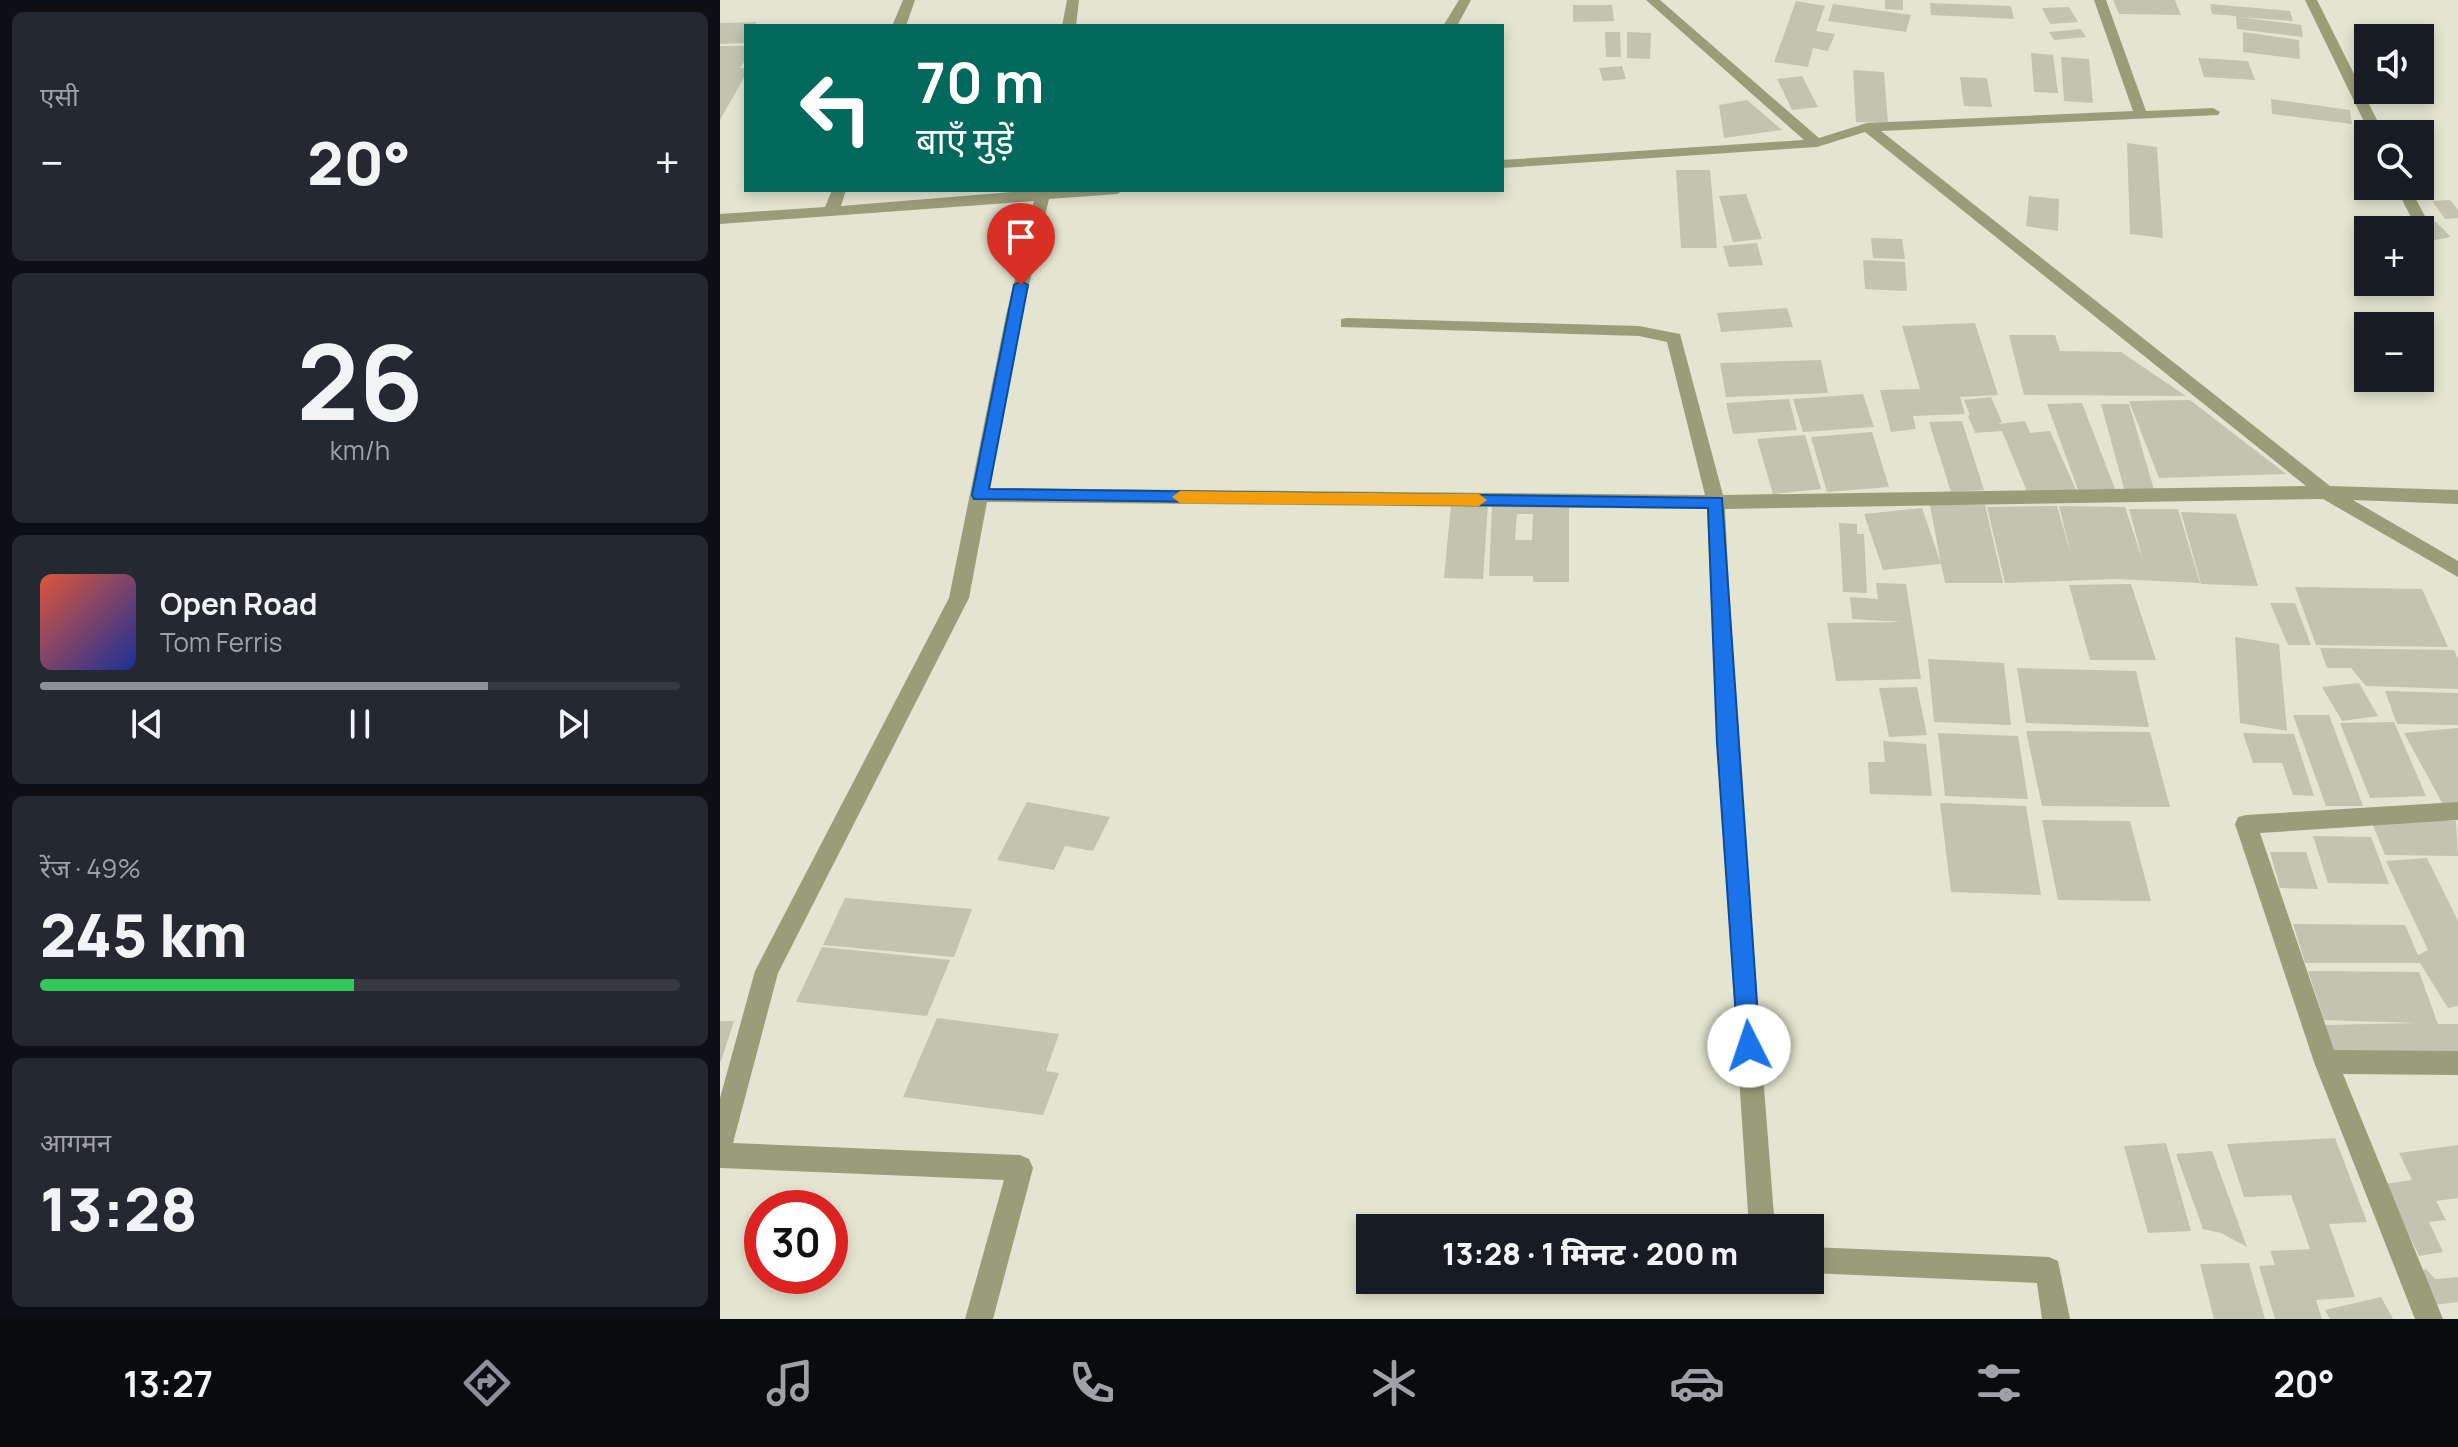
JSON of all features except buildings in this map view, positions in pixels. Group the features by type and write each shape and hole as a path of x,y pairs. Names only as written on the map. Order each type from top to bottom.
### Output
{"street":[{"path":"900,24 909,0"},
{"path":"1069,24 1073,0"},
{"path":"1451,24 1465,0"},
{"path":"1652,0 1817,143"},
{"path":"2100,0 2141,115"},
{"path":"2311,0 2370,120"},
{"path":"1504,164 1817,143 1867,127 2213,112"},
{"path":"1867,127 2326,492 2458,570"},
{"path":"832,209 838,192"},
{"path":"720,219 1043,192 1014,315 959,598 767,971 720,1144"},
{"path":"1347,323 1639,331 1674,338 1716,502 1728,759 1761,1214"},
{"path":"980,495 1716,502 2326,492 2458,497"},
{"path":"2429,1319 2326,1062 2246,824 2458,811"},
{"path":"2326,1062 2458,1063"},
{"path":"720,1155 1020,1168 979,1319"},
{"path":"1824,1261 2049,1270 2056,1319"}],"slow traffic":[{"path":"1180,497 1479,500"}],"route":[{"path":"1021,285 980,495 1716,502 1727,743 1749,1046"}]}
